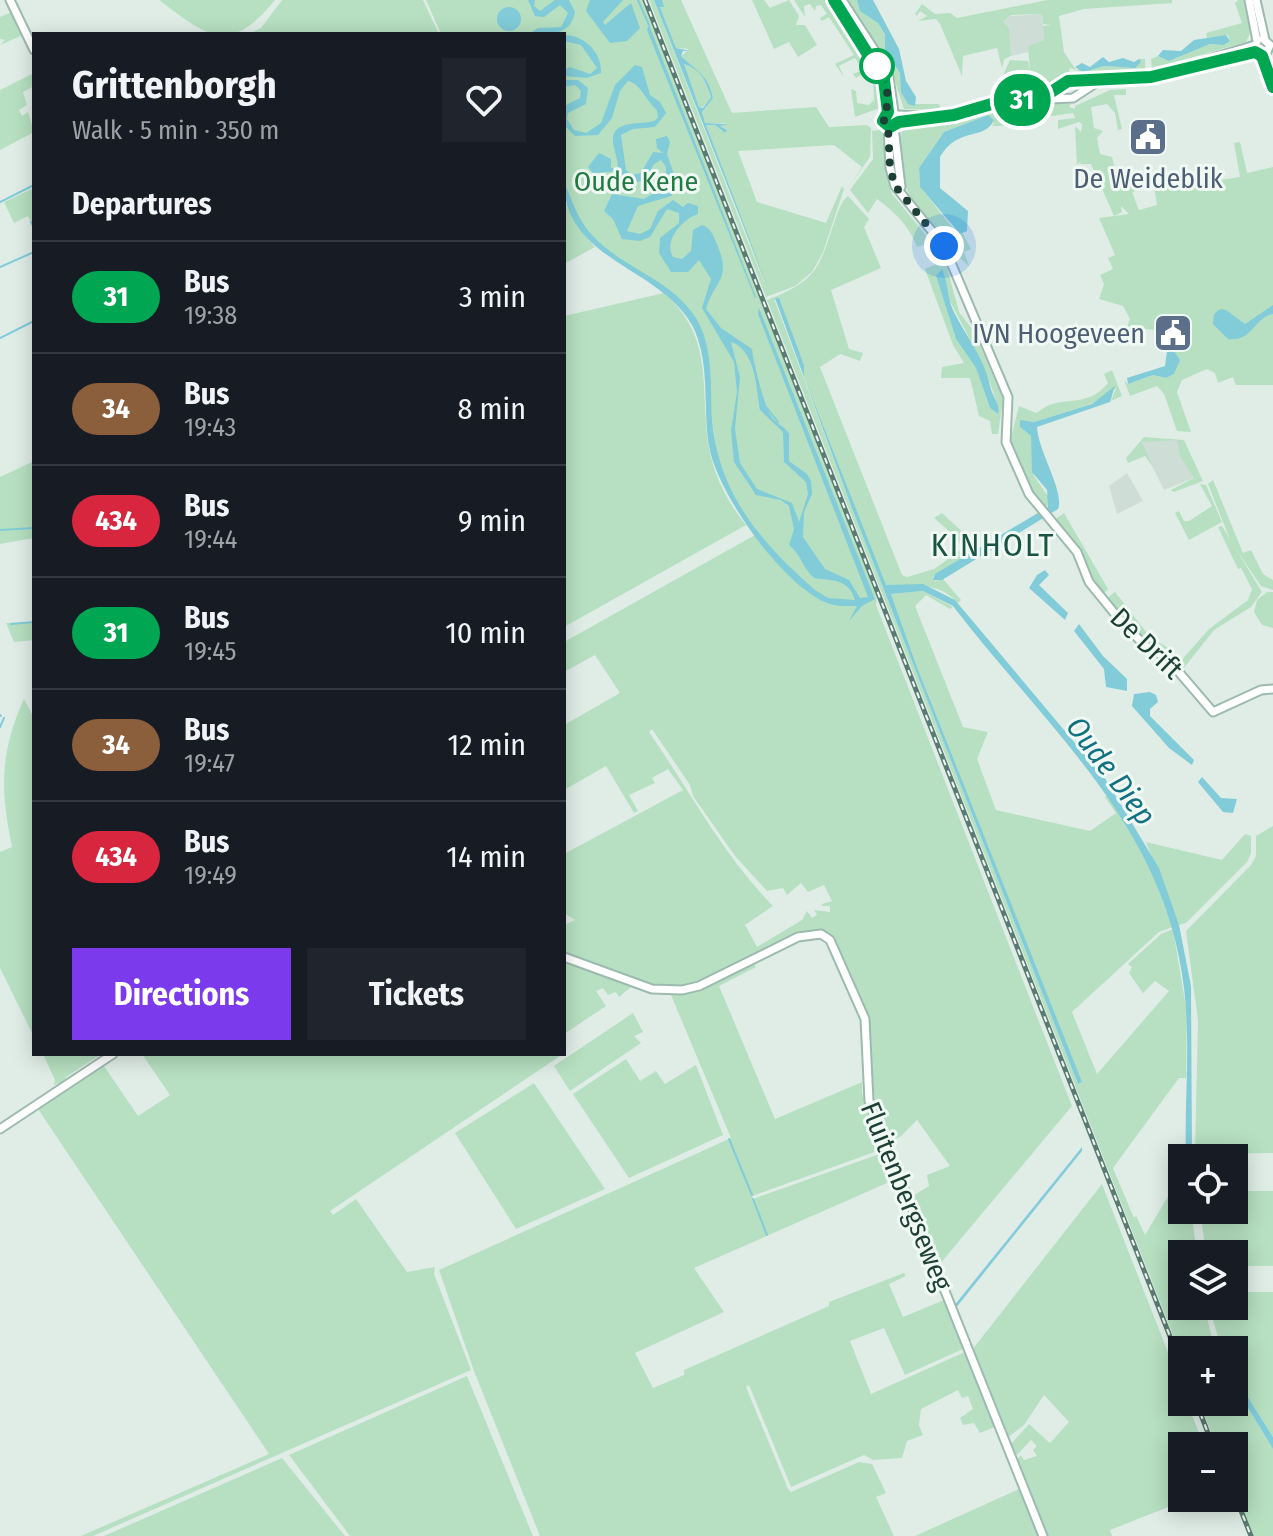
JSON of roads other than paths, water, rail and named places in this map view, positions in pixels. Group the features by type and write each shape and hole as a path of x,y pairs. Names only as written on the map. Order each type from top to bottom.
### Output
{"street":[{"path":"10,0 32,46"},
{"path":"834,0 881,72 894,119"},
{"path":"842,0 888,71 894,119"},
{"path":"1249,0 1273,78"},
{"path":"1256,0 1273,87"},
{"path":"1038,99 1068,81 1151,77 1264,47"},
{"path":"894,119 954,115 1002,101 1076,97 1105,79"},
{"name":"De Drift","path":"894,119 897,172 906,200 949,255 1009,400 1005,431 1008,448 1029,494 1077,552 1089,582 1132,635 1166,657 1213,712 1263,689 1273,689"},
{"name":"Fluitenbergseweg","path":"566,958 652,989 674,991 699,986 807,934 821,934 830,940 865,1019 869,1101 1043,1536"},
{"path":"0,1129 110,1056"}],"water":[{"path":"528,0 535,0 534,6 540,11 555,0 569,0 575,12 569,26 558,32 532,32 538,28 561,27 568,13 560,5 544,17 535,16"},
{"path":"590,0 623,0 603,22 605,25 631,3 640,28 627,41 610,43 586,11"},
{"path":"654,0 662,0 664,7 660,7 676,48 690,51 683,51 681,56 701,74 711,90 713,98 702,112 705,123 728,124 720,126 727,130 725,133 715,125 706,125 770,293","holes":["684,64 695,69 707,86 711,97 703,108 699,107"]},
{"path":"857,0 873,0 899,49 906,81 916,97 915,106 908,104 901,92 900,73 885,51 885,35 878,23 860,11"},
{"path":"509,7 518,10 521,19 518,28 509,31 500,28 497,19 500,10"},
{"path":"649,25 756,297 755,298 647,30"},
{"path":"566,35 579,38 591,46 599,59 601,73 587,78 566,76 566,69 570,67 590,74 597,68 581,45 566,41"},
{"path":"1226,35 1230,41 1224,45 1210,44 1169,61 1158,56 1163,50 1181,51 1194,40"},
{"path":"1103,57 1109,62 1123,58 1134,62 1139,59 1141,62 1135,68 1104,66 1083,72 1075,67 1082,63 1090,67"},
{"path":"635,65 642,67 650,95 660,102 666,113 655,127 633,129 621,135 626,170 632,175 641,173 653,152 663,153 657,148 656,139 667,136 670,142 667,154 678,186 671,196 638,206 627,231 640,234 650,229 658,211 673,200 683,207 688,203 698,206 698,214 686,220 673,237 673,257 682,259 691,251 693,230 702,225 711,232 723,266 706,309 721,328 752,349 769,412 789,434 789,461 807,474 811,481 812,494 804,512 803,537 825,569 849,580 860,598 868,597 758,314 759,308 875,599 862,606 849,621 857,606 838,606 809,593 772,558 724,488 709,446 700,345 681,310 662,292 598,248 580,230 568,209 566,187 579,216 592,235 604,247 673,293 696,318 708,354 716,446 733,493 760,535 815,590 828,598 855,600 844,584 814,578 810,574 789,545 794,529 789,506 781,500 756,495 734,462 731,431 737,392 734,362 702,308 711,279 699,260 688,272 671,272 659,253 660,238 679,223 679,213 667,209 650,237 640,241 622,239 613,219 604,211 612,194 644,199 666,186 666,167 661,160 654,164 645,181 640,182 614,172 593,173 588,167 599,153 611,159 611,168 618,168 613,142 617,130 628,124 654,121 658,118 657,110 640,89 628,81 620,91 612,118 598,135 575,136 566,127 566,105 580,98 581,91 575,85 566,87 566,80 578,80 588,88 586,104 568,113 567,119 574,130 586,133 601,123 615,85","holes":["731,342 746,353 753,371 760,410 783,432 784,462 806,482 808,494 799,522 792,503 757,489 740,463 735,429 740,377"]},
{"path":"988,115 994,120 990,126 955,141 940,157 940,188 968,211 967,231 960,234 920,187 919,168 944,132"},
{"path":"942,269 951,305 984,366 998,414 990,408 976,368 956,339 936,276"},
{"path":"775,298 779,298 804,365 804,377 886,585 923,584 955,600 1106,780 1159,868 1179,925 1191,986 1192,1144 1186,1144 1187,1031 1184,988 1172,930 1153,877 1127,828 1097,782 953,606 923,591 891,594 1082,1082 1078,1084 853,511"},
{"path":"1273,305 1273,314 1261,320 1243,337 1228,339 1213,324 1214,314 1220,309 1245,324"},
{"path":"1167,351 1174,351 1180,360 1174,374 1166,378 1153,375 1128,384 1127,378 1165,366"},
{"path":"1115,386 1110,402 1037,427 1058,492 1058,509 942,580 933,580 935,574 1048,507 1047,490 1032,472 1031,436 1020,427 1020,420 1034,422 1092,404"},
{"path":"1045,570 1049,575 1039,585 1068,613 1065,620 1029,588 1037,575"},
{"path":"1079,624 1103,656 1127,679 1127,691 1106,687 1104,669 1074,631"},
{"path":"1150,692 1156,695 1158,702 1150,709 1150,716 1194,760 1192,765 1169,748 1132,706 1134,694"},
{"path":"1202,777 1221,798 1237,799 1233,813 1223,812 1198,782"},
{"path":"1082,1147 1082,1151 955,1309 953,1307"},
{"path":"1248,1397 1273,1437 1273,1449 1248,1408"}],"waterway":[{"path":"638,0 649,25"},
{"path":"0,202 32,186"},
{"path":"0,267 32,253"},
{"path":"0,338 32,322"},
{"name":"Oude Diep","path":"767,408 778,422"},
{"path":"0,530 32,528"},
{"path":"11,624 32,622"},
{"path":"0,727 4,718"},
{"path":"729,1139 752,1195"},
{"path":"753,1199 767,1235"}],"railway":[{"path":"645,0 1170,1336"},
{"path":"1201,1416 1208,1432"},
{"path":"1242,1512 1251,1536"}],"place":[{"name":"De Weideblik","path":"1148,137"},
{"name":"IVN Hoogeveen","path":"1173,333"}],"district":[{"name":"KINHOLT","path":"993,545"}],"park label":[{"name":"Oude Kene","path":"636,181"}]}
